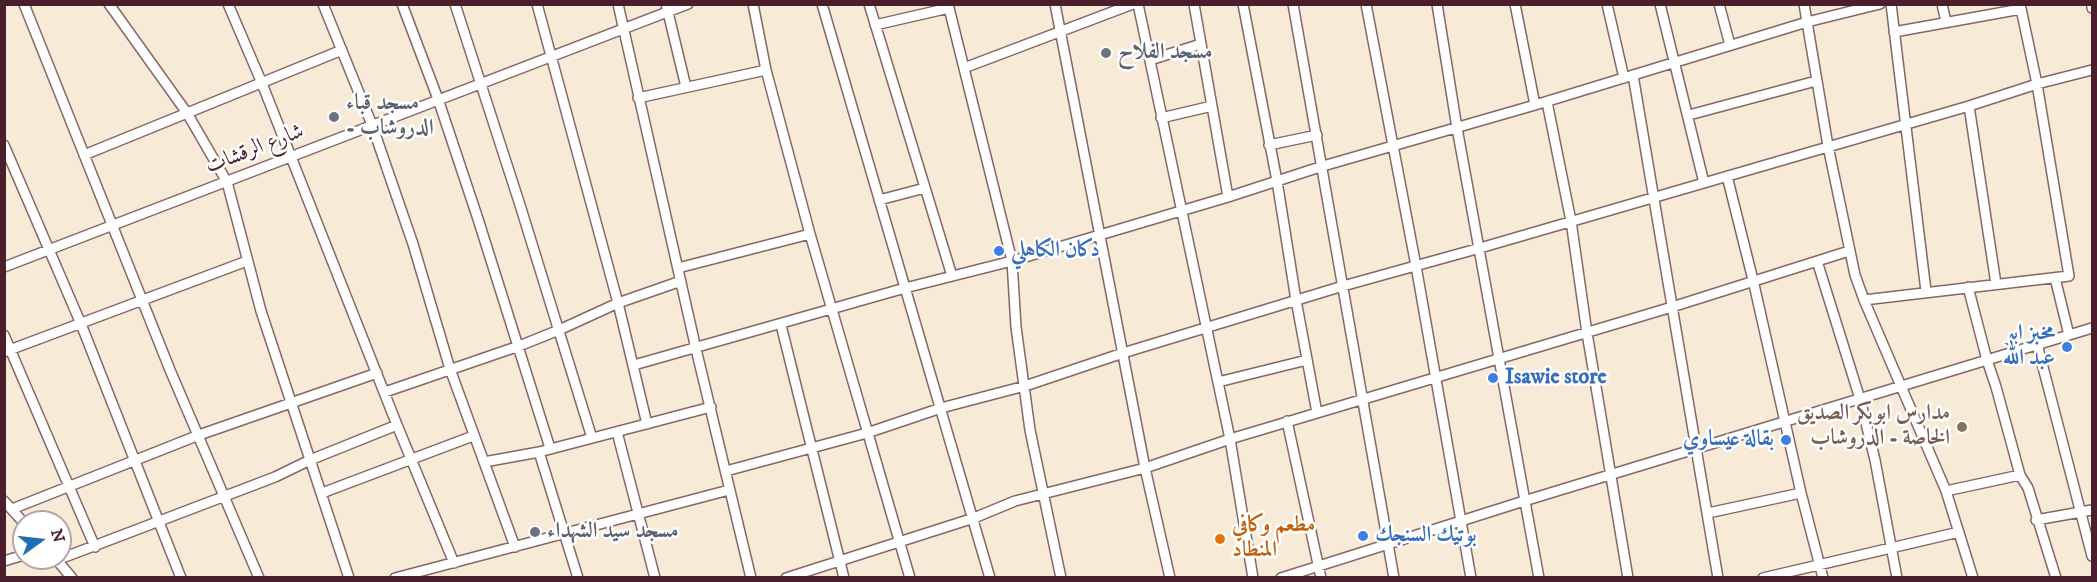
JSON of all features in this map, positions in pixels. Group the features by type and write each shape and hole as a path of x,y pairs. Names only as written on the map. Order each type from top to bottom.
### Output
{"street":[{"path":"24,4 170,370 259,578"},
{"path":"109,4 188,113 228,182 247,261 272,348 349,578"},
{"path":"228,4 454,563"},
{"path":"323,4 372,125 413,244 450,369 515,547"},
{"path":"402,4 438,99 550,448"},
{"path":"455,4 592,438"},
{"path":"537,4 618,303 647,424"},
{"path":"618,4 696,349 751,578"},
{"name":"شارع الرقشات","path":"4,267 292,158 438,99 551,58 625,29 667,8 688,4"},
{"path":"753,4 766,70 810,234 910,578"},
{"path":"822,4 990,578"},
{"path":"869,4 952,276"},
{"path":"1055,4 1145,468 1170,578"},
{"path":"964,68 1133,4"},
{"path":"1138,4 1230,439 1253,578"},
{"path":"1194,4 1228,197"},
{"path":"1242,4 1277,182 1317,413"},
{"path":"1293,4 1394,578"},
{"path":"1366,4 1416,266 1471,578"},
{"path":"1437,4 1457,128 1539,578"},
{"path":"1515,4 1535,105"},
{"path":"1607,4 1628,76 1654,197 1718,578"},
{"path":"1660,4 1704,183"},
{"path":"1719,4 1730,45"},
{"path":"1804,4 1828,146 1849,250 1863,300 1946,491 1973,578"},
{"path":"634,365 905,288 1012,261 1807,22 1880,4"},
{"path":"1891,4 1926,291"},
{"path":"1942,4 1946,22"},
{"path":"875,25 948,6 1012,261 1016,327 1030,430 1061,578"},
{"path":"1863,300 2069,276 2037,84 2021,7 1894,32"},
{"path":"667,8 686,87"},
{"path":"1150,60 1202,44"},
{"path":"84,156 261,81 342,50"},
{"path":"638,98 766,70"},
{"path":"726,471 867,433 941,408 1025,386 1123,353 1343,286 2092,70"},
{"path":"1689,115 1816,81"},
{"path":"1547,102 1571,221 1587,333 1628,578"},
{"path":"1161,118 1212,106"},
{"path":"1969,106 1996,284"},
{"path":"1269,145 1317,135"},
{"path":"4,145 81,324 133,461 181,578"},
{"path":"1727,176 1754,280 1823,578"},
{"path":"879,200 925,188"},
{"path":"678,268 810,234"},
{"path":"786,578 974,518 1015,501 1145,468 1287,421 1587,333 1849,250"},
{"path":"7,350 247,261"},
{"path":"1817,261 1860,399 1875,460 1897,578"},
{"path":"2055,278 2069,335"},
{"path":"385,392 519,346 618,303 681,281"},
{"path":"1968,287 2020,475 2028,488 2055,578"},
{"path":"781,325 844,578"},
{"path":"1281,578 1524,501 2092,328"},
{"path":"4,335 7,350 95,547"},
{"path":"2037,345 2092,556"},
{"path":"1218,382 1307,360"},
{"path":"4,501 12,509 199,435 376,373"},
{"path":"484,462 539,452 711,407"},
{"path":"1287,421 1321,578"},
{"path":"72,554 275,477 397,424"},
{"path":"617,432 656,578"},
{"path":"322,493 473,436"},
{"path":"539,452 578,578"},
{"path":"1946,491 2020,475"},
{"path":"395,578 729,490"},
{"path":"1708,513 1802,494"},
{"path":"2036,520 2092,510"},
{"path":"1763,578 1959,532"}],"place":[{"name":"مسجد الفلاح","path":"1106,53"},
{"name":"مسجد قباء - الدروشاب","path":"334,117"},
{"name":"دكان الكاهلي","path":"999,251"},
{"name":"مخبز ابو عبد الله","path":"2067,347"},
{"name":"Isawie store","path":"1493,378"},
{"name":"مدارس ابوبكر الصديق الخاصة - الدروشاب","path":"1962,427"},
{"name":"بقالة عيساوي","path":"1786,440"},
{"name":"مسجد سيد الشهداء","path":"535,532"},
{"name":"بوتيك السنجك","path":"1363,536"},
{"name":"مطعم وكافي المنطاد","path":"1220,539"}]}
